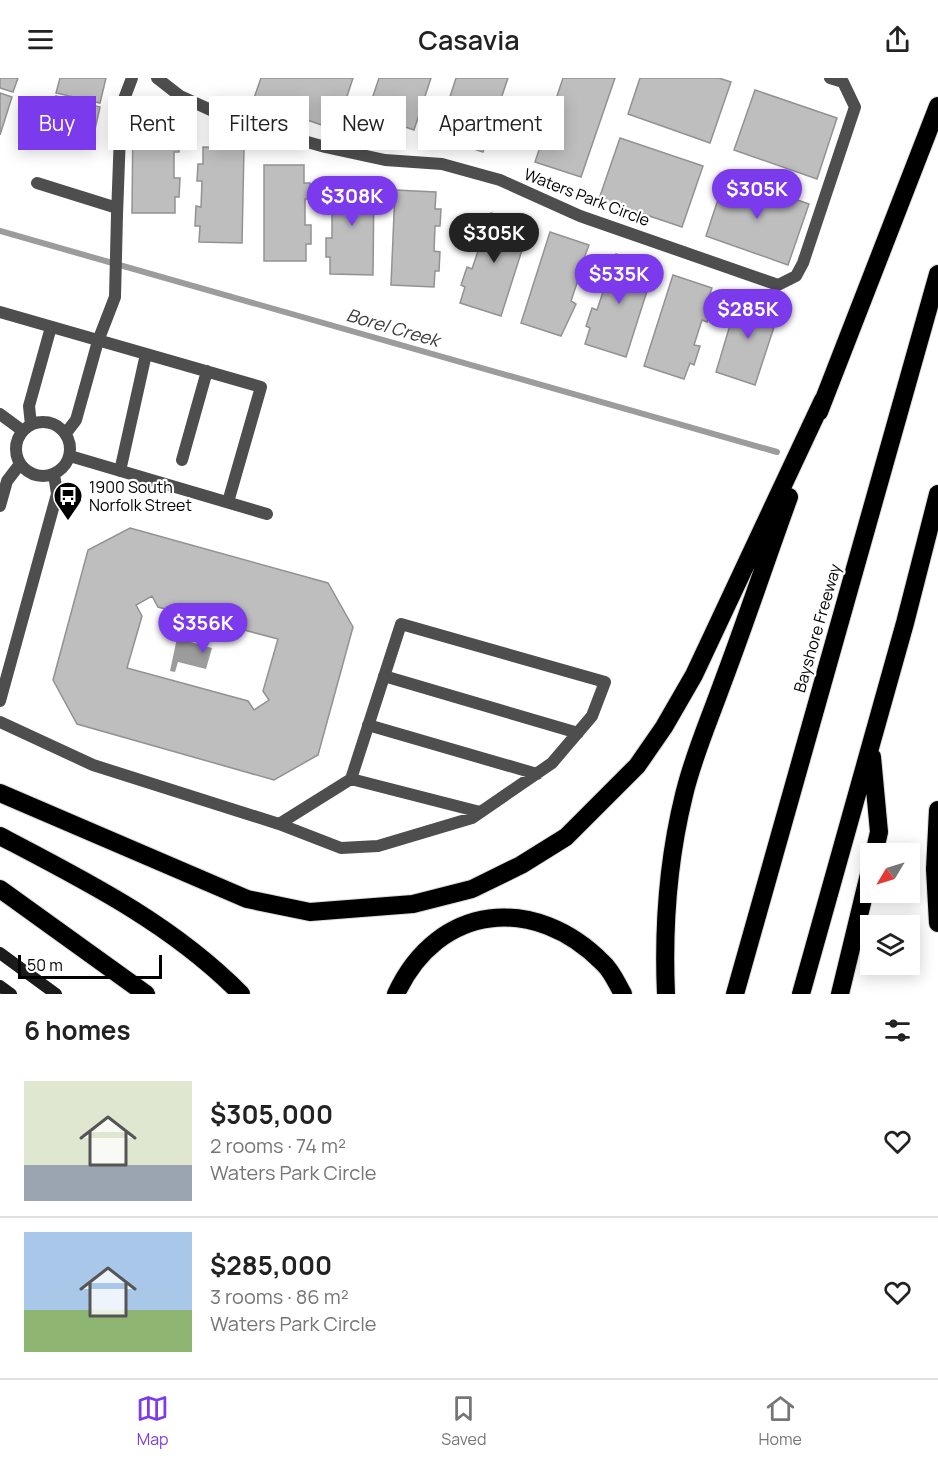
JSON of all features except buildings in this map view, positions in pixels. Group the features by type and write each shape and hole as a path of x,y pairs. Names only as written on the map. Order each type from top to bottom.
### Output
{"highway":[{"path":"666,994 664,951 667,895 674,842 699,740 720,689 823,400 938,106"},
{"name":"Bayshore Freeway","path":"735,994 938,274"},
{"path":"0,793 247,899 310,912 413,904 472,889 521,865 566,837 637,766 664,727 694,675 823,400"},
{"path":"801,994 871,746 938,494"},
{"path":"871,746 879,832 876,843"},
{"path":"938,810 935,869 938,920"},
{"path":"0,836 101,889 159,924 219,972 241,994"},
{"path":"0,889 146,994"},
{"path":"842,993 862,903"},
{"path":"396,994 405,975 430,944 458,926 493,916 536,920 576,939 605,964 623,994"}],"main road":[{"path":"0,953 56,994"},
{"path":"0,986 11,994"}],"street":[{"path":"66,434 76,420 98,340 115,297 121,107 132,78"},
{"name":"Waters Park Circle","path":"157,78 180,96 237,122 325,147 385,160 442,164 500,180 580,216 778,285 796,276 803,263 855,107 843,82 830,78"},
{"path":"37,183 117,212"},
{"path":"0,312 261,387 228,502"},
{"path":"0,414 27,428 50,423 66,434 70,444 67,464 54,474 35,475 20,464 16,453 17,441 27,428 29,406 51,327"},
{"path":"120,471 146,354"},
{"path":"182,460 207,371"},
{"path":"70,456 267,514"},
{"path":"0,506 7,482 20,464"},
{"path":"0,700 57,495 54,474"},
{"path":"0,722 93,765 279,824 341,848 378,846 472,818 537,774 552,763 592,716 604,682 401,624 351,778 279,824"},
{"path":"384,676 578,733"},
{"path":"368,724 537,774"},
{"path":"351,778 480,812"}],"shaded area":[{"path":"177,638 212,648 206,669 178,662 175,672 170,671"}],"waterway":[{"name":"Borel Creek","path":"0,231 777,452"}],"place":[{"name":"1900 South Norfolk Street","path":"68,522"}]}
